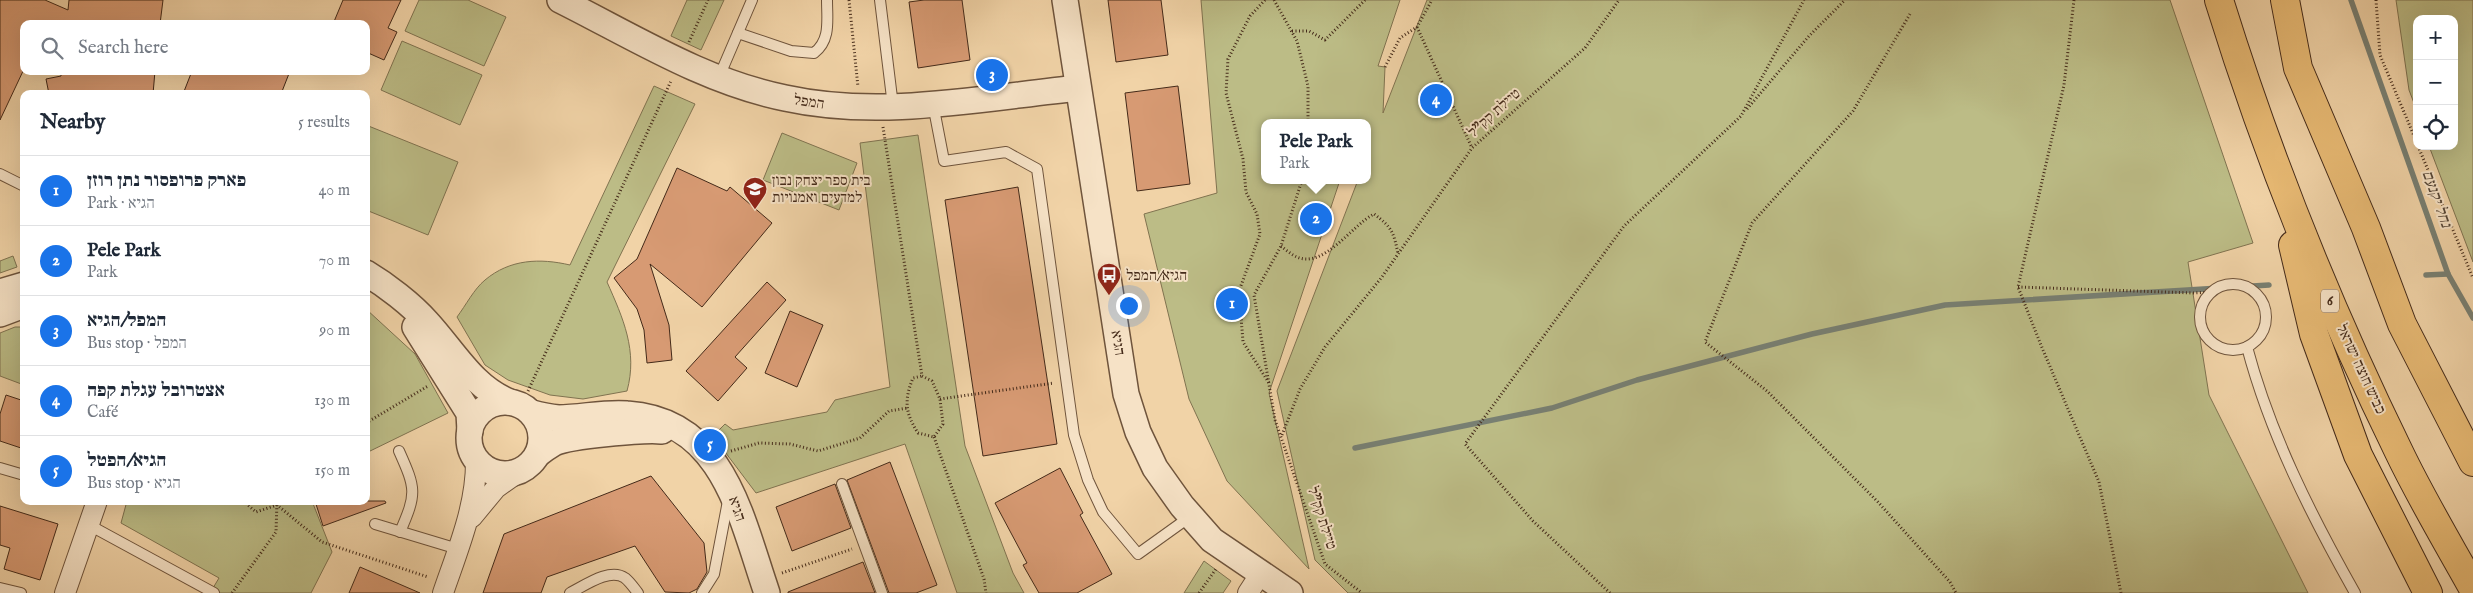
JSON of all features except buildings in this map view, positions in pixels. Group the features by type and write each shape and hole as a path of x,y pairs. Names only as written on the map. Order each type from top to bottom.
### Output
{"highway":[{"name":"כביש חוצה ישראל","path":"2218,0 2247,91 2338,319 2399,453 2473,588"},
{"path":"2285,0 2298,68 2366,228 2402,324 2473,462"},
{"path":"2270,151 2314,334 2358,455 2428,593"}],"street":[{"name":"המפל","path":"560,0 719,77 783,98 831,106 878,107 1078,88"},
{"name":"הגיא","path":"1065,0 1126,394 1138,432 1155,468 1190,516 1212,540 1229,552 1255,583 1290,593"},
{"name":"הגיא","path":"370,276 383,283 426,320 482,386 497,397 556,418 626,414 654,418 673,425 689,436 714,459 730,489 763,589"},
{"path":"0,292 20,286"},
{"name":"הגיא","path":"402,300 445,375 470,413 470,432"},
{"path":"0,314 20,306"},
{"path":"445,588 460,542 476,481 476,458 470,441 473,421 480,412 489,406 521,407 541,432 538,454"},
{"path":"460,542 476,511 496,488 530,464 538,454 555,442 654,430 689,436"},
{"path":"476,458 491,471 511,474 520,471"},
{"path":"65,593 96,505"}],"lane":[{"path":"719,77 752,0"},
{"path":"738,34 790,51 814,53 822,47 827,37 827,0"},
{"path":"878,107 880,0"},
{"path":"933,103 944,161 1006,152 1037,169 1074,436 1088,480 1102,512 1138,554 1190,516"},
{"path":"0,174 20,184"},
{"path":"2234,283 2249,288 2260,298 2265,308 2266,320 2263,331 2256,340 2247,347 2236,350 2224,350 2213,345 2200,327 2199,316 2201,306 2211,292 2223,285 2234,283"},
{"path":"2247,347 2259,392 2314,520 2355,593"},
{"path":"400,451 413,483 411,507 400,532"},
{"path":"0,468 20,474"},
{"path":"842,484 882,593"},
{"path":"702,593 714,574 730,489"},
{"path":"375,524 400,532 460,542"},
{"path":"88,525 214,593"},
{"path":"570,593 583,590 604,576 616,574 624,578 638,593"},
{"path":"0,588 21,593"}],"path":[{"path":"521,407 708,0"},
{"path":"850,0 878,107 922,376"},
{"path":"1265,0 1250,16 1228,59 1226,93 1243,159 1246,192 1257,214 1260,234 1238,291 1242,342 1270,384"},
{"path":"1274,0 1297,41 1308,86 1308,119"},
{"path":"1292,31 1310,31 1325,40 1365,0"},
{"path":"1385,67 1400,38 1417,27 1432,0"},
{"name":"טיילת קק\"ל","path":"1282,435 1300,389 1325,347 1398,255 1472,148 1585,48 1619,0"},
{"path":"1741,116 1804,0"},
{"path":"1610,593 1533,521 1465,444 1624,226 1741,116 1809,36 1845,0"},
{"path":"2074,0 2064,85 2018,287 2042,350 2098,482 2121,593"},
{"path":"2376,0 2380,55 2413,133"},
{"path":"1910,14 1853,111 1752,223 1705,342 1768,391 1878,502 1950,582 1956,593"},
{"path":"1417,27 1472,148"},
{"path":"2420,150 2473,278"},
{"name":"טיילת קק\"ל","path":"1301,184 1281,246 1254,295 1275,420 1282,435 1325,564 1362,593"},
{"path":"1281,246 1299,258 1320,258 1365,219 1374,214 1386,223 1394,234 1398,255"},
{"path":"2018,287 2211,292"},
{"path":"370,421 445,375"},
{"path":"922,376 932,381 940,399 943,424 934,437 918,433 910,421 906,396 913,378 922,376"},
{"path":"940,399 1066,381"},
{"path":"714,459 738,448 760,444 790,444 818,450 860,438 889,411 908,408"},
{"path":"934,437 984,579 986,593"},
{"path":"248,505 256,512 272,505"},
{"path":"232,593 276,532 277,505"},
{"path":"279,505 322,542 445,588"},
{"path":"763,589 864,545"},
{"path":"1199,593 1229,552"}],"green space":[{"path":"419,0 468,0 506,17 484,66 405,31"},
{"path":"687,0 724,0 701,50 671,36"},
{"path":"1201,0 1400,0 1378,66 1385,67 1383,113 1427,0 2170,0 2253,243 2188,262 2209,395 2308,593 1348,593 1315,560 1277,391 1356,184 1371,184 1371,119 1261,119 1261,184 1339,184 1269,393 1309,569 1227,481 1189,399 1144,214 1217,193"},
{"path":"2396,0 2473,0 2473,262 2431,150 2458,150 2458,15 2413,15 2413,100 2409,90"},
{"path":"402,41 482,75 460,125 381,90"},
{"path":"654,86 695,104 607,282 623,322 630,348 631,362 627,391 583,399 550,395 508,380 485,365 457,317 481,284 505,268 515,264 537,261 570,265"},
{"path":"370,127 458,162 428,235 370,212"},
{"path":"782,133 857,163 839,210 763,180"},
{"path":"918,135 965,446 1013,573 1024,593 957,593 905,444 756,493 713,436 725,424 733,430 827,412 835,400 890,387 860,143"},
{"path":"13,256 17,267 0,273 0,261"},
{"path":"370,313 415,354 448,413 370,451"},
{"path":"20,327 20,384 0,376 0,333"},
{"path":"126,505 314,505 332,552 311,593 210,593 219,578 121,523"},
{"path":"1204,561 1231,581 1223,593 1184,593"}],"waterway":[{"name":"נחל יקנעם","path":"2351,0 2448,274 2473,318"},
{"path":"2426,275 2448,274"},
{"path":"1355,448 1552,408 1637,380 1812,334 1945,305 2269,285"}],"place":[{"name":"המפל/הגיא","path":"992,75"},
{"name":"אצטרובל עגלת קפה","path":"1436,100"},
{"name":"בית ספר יצחק נבון למדעים ואמנויות","path":"755,210"},
{"name":"Pele Park","path":"1316,219"},
{"name":"הגיא/המפל","path":"1109,296"},
{"name":"פארק פרופסור נתן רוזן","path":"1232,304"},
{"name":"הגיא/הפטל","path":"710,445"}]}
